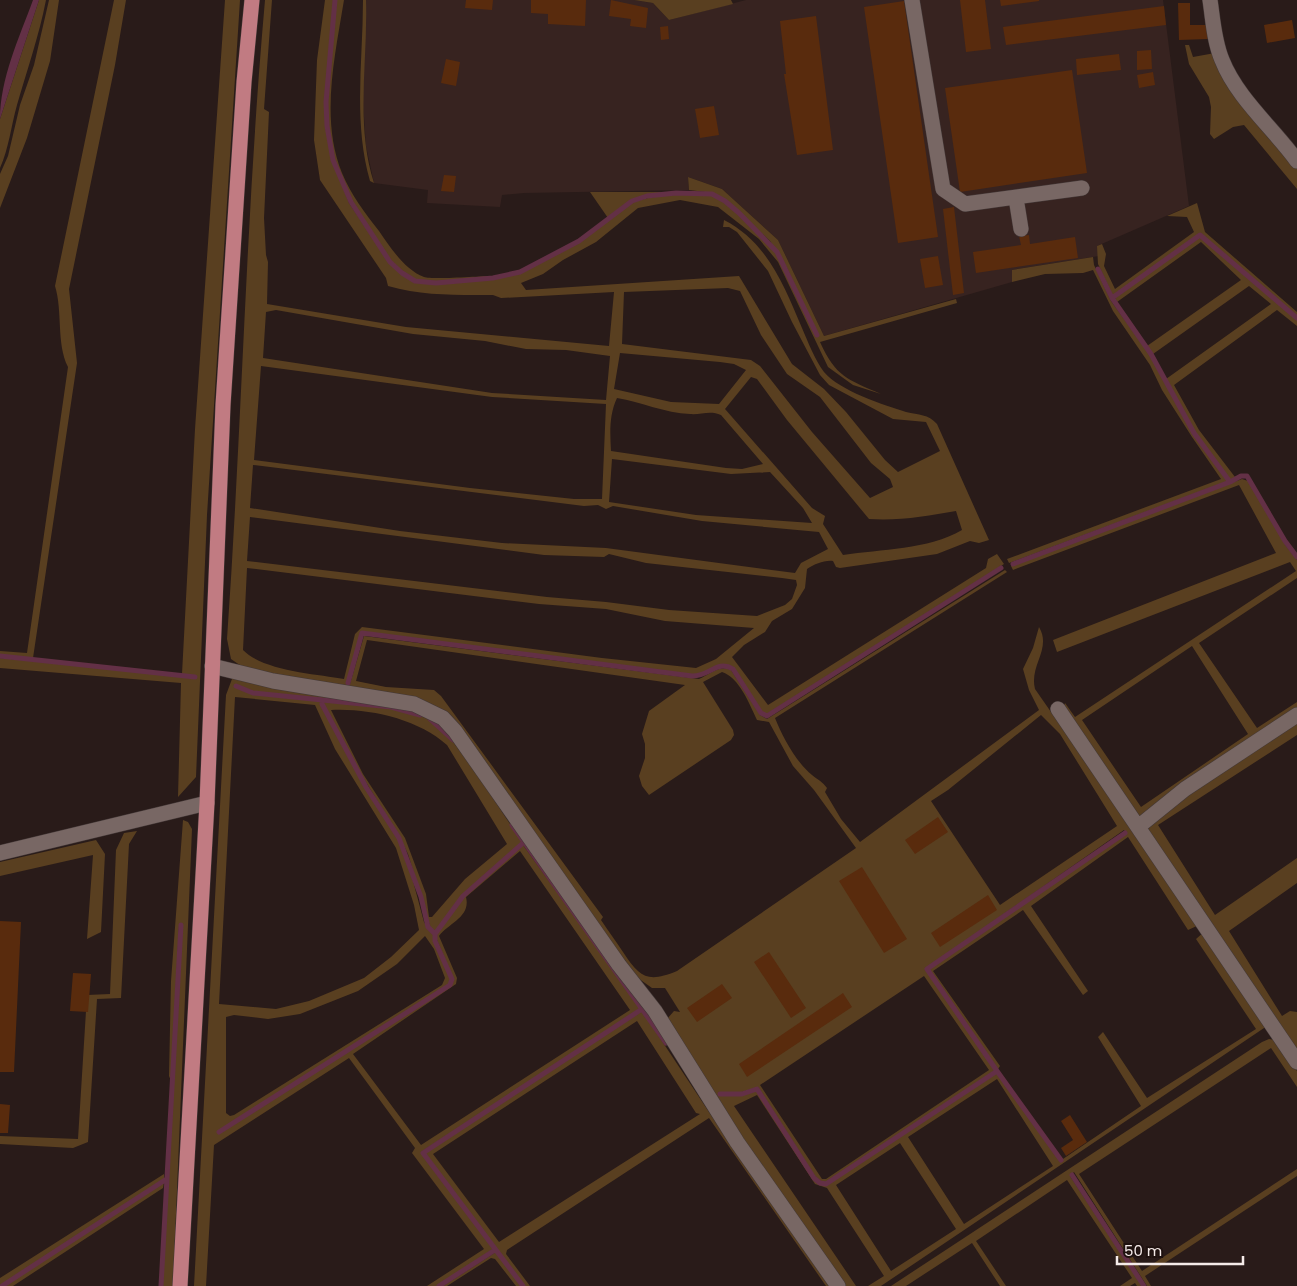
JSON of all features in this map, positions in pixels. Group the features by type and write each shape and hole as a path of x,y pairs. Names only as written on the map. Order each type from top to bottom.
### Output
{"main road":[{"path":"180,1286 207,803 223,405 244,82 252,0"}],"street":[{"path":"912,0 943,190 965,204 1082,188"},
{"path":"1210,0 1214,36 1222,61 1240,92 1297,161"},
{"path":"1016,198 1021,229"},
{"path":"212,666 273,681 414,704 443,718 460,738 619,965 655,1011 737,1142 838,1286"},
{"path":"1058,709 1297,1062"},
{"path":"1138,827 1185,789 1297,715"},
{"path":"0,853 207,803"}],"shaded area":[{"path":"33,0 39,0 0,119 3,89 7,74"},
{"path":"39,0 46,0 6,153 0,168 0,119"},
{"path":"49,0 59,0 50,61 27,138 0,208 0,174 8,156 20,105 34,65"},
{"path":"114,0 126,0 115,65 69,289 77,363 33,658 0,655 0,651 27,653 68,367 62,348 59,306 55,286"},
{"path":"225,0 240,0 207,515 196,777 178,797 181,683 0,668 0,658 196,677 182,674 195,429"},
{"path":"265,0 272,0 264,109 269,112 264,218 268,262 267,304 406,327 609,346 614,292 501,298 493,295 427,293 388,286 386,278 320,180 314,140 317,60 325,0 334,0 325,102 325,126 332,160 349,203 389,263 414,282 449,284 520,273 580,242 633,202 676,194 712,195 724,202 760,234 776,253 816,336 818,335 787,268 770,241 726,200 713,193 689,190 688,177 722,189 778,240 824,336 956,299 957,303 820,342 832,363 844,376 881,394 853,385 828,367 778,262 759,239 718,207 680,200 638,208 596,242 563,260 543,274 521,283 526,290 739,276 792,364 824,389 846,412 885,460 898,472 940,451 926,422 893,419 829,385 820,375 768,271 737,232 729,227 723,227 724,220 752,240 772,266 781,281 815,356 824,372 831,379 851,391 906,412 927,417 937,424 989,540 979,543 970,541 937,554 840,568 836,567 833,561 816,564 807,569 805,588 792,609 772,621 765,632 744,645 732,657 768,705 986,568 988,559 997,554 1004,564 767,714 762,712 734,668 728,665 718,666 698,675 692,675 361,632 347,685 350,684 364,636 699,679 715,670 727,668 731,670 760,715 767,719 1005,570 1007,572 775,718 786,741 806,770 827,788 825,792 841,819 860,842 1039,710 1029,690 1023,669 1033,648 1039,627 1043,643 1035,672 1035,689 1199,925 1188,930 1128,837 1031,906 1088,991 1083,995 1023,910 933,971 1000,1066 998,1069 928,969 1126,833 1124,830 925,969 995,1070 828,1182 822,1182 815,1176 758,1087 742,1092 719,1092 721,1096 743,1095 757,1091 813,1179 825,1185 997,1073 1060,1161 1141,1106 1098,1037 1103,1032 1147,1098 1256,1029 1196,939 1204,932 1267,1026 881,1286 868,1286 884,1276 827,1188 815,1184 757,1095 734,1106 856,1286 843,1286 759,1165 667,1019 674,1011 680,1012 665,988 652,988 635,976 451,721 244,668 231,659 227,639","holes":["728,288 740,291 761,335 787,374 820,397 871,463 890,479 893,487 870,498 812,432 760,366 751,360 622,344 624,292","276,310 413,334 485,341 526,349 566,350 610,356 606,400 492,393 263,358 266,312","620,353 720,362 734,364 746,370 719,404 671,402 614,389","261,366 492,397 606,404 602,499 574,499 470,488 254,460","751,377 757,379 787,420 869,519 902,519 956,511 962,530 934,542 904,548 843,555 823,524 825,516 812,508 725,409","617,398 662,410 721,415 763,464 742,469 726,468 611,451 611,417","612,459 731,474 770,472 803,508 812,523 696,515 609,502","253,465 584,506 598,505 606,509 613,506 702,521 819,532 828,549 801,563 795,573 606,548 502,543 400,531 250,508","250,517 544,555 604,557 609,554 646,563 796,580 797,585 792,599 785,605 757,616 669,610 547,597 247,561","247,568 539,604 606,609 665,621 754,628 716,659 696,668 602,658 362,627 355,634 344,679 263,663 243,650","367,640 685,685 649,711 642,734 645,744 645,758 639,776 642,786 649,795 731,740 734,735 733,730 703,682 722,672 739,685 757,720 769,722 793,766 814,790 856,848 677,971 659,977 646,976 640,973 629,961 601,920 603,917 441,696 434,690 386,687 356,681","1041,715 1060,734 1117,826 1000,905 931,801 948,790","924,976 989,1070 826,1179 822,1179 760,1085","997,1079 1053,1166 964,1224 908,1137","900,1143 956,1229 891,1271 836,1185"]},
{"path":"337,0 344,0 331,87 332,131 335,152 350,189 393,251 404,264 417,274 429,278 493,276 433,283 423,282 407,275 390,259 342,184 332,155 327,111 329,66"},
{"path":"363,0 366,0 365,138 368,161 374,183 370,181 365,159 360,114"},
{"path":"366,0 634,0 653,3 669,20 746,0 1163,0 1189,206 1097,246 1099,256 1012,270 1012,282 824,336 778,240 722,189 688,177 689,190 524,193 502,195 500,207 427,203 428,190 374,183 366,146 363,102"},
{"path":"634,0 731,0 733,4 669,20 653,3"},
{"path":"1185,45 1189,45 1193,57 1215,53 1241,98 1297,169 1297,189 1244,125 1233,127 1214,139 1210,134 1211,107 1209,97 1189,64"},
{"path":"590,192 676,192 639,198 625,205 608,218"},
{"path":"1197,203 1205,232 1297,312 1297,317 1200,233 1113,296 1098,264 1097,246 1102,244 1106,254 1104,266 1115,289 1194,232 1187,217 1167,216"},
{"path":"1200,236 1297,320 1297,326 1277,310 1174,385 1199,430 1235,477 1230,480 1195,432 1166,379 1271,304 1249,286 1153,354 1147,346 1241,280 1201,242 1117,302 1115,298"},
{"path":"1093,257 1094,265 1111,301 1150,355 1193,433 1228,481 1009,563 1007,559 1221,479 1162,390 1150,365 1113,311 1093,270 1083,273 1045,274 1012,282 1012,270"},
{"path":"1242,479 1248,481 1286,546 1297,560 1297,578 1199,643 1257,728 1297,702 1297,711 1139,817 1063,709 1065,703 1075,717 1296,571 1290,562 1057,652 1053,640 1276,553 1239,485 1013,570 1011,566","holes":["1192,646 1248,734 1141,807 1082,720"]},
{"path":"238,678 414,708 437,718 466,752 588,929 633,990 652,1011 739,1150 835,1286 738,1151 650,1016 631,994 526,845 475,767 440,725 428,716 391,706 253,692 233,685 253,694 390,708 427,718 450,738 473,768 522,842 462,895 435,932 431,929 408,854 400,838 350,756 326,708 323,708 348,757 390,824 406,855 424,922 429,931 434,934 434,941 451,979 449,984 219,1131 220,1133 450,986 454,980 436,934 464,897 523,845 641,1009 421,1152 493,1249 437,1286 427,1286 484,1249 412,1153 415,1148 349,1058 214,1145 206,1286 194,1286 226,695 232,679","holes":["235,697 315,705 335,749 396,848 414,905 419,930 391,957 364,978 309,1001 276,1009 219,1004","331,710 361,711 392,717 422,728 447,745 507,844 465,879 432,917 429,917 426,894 405,838 363,774","520,851 630,1010 421,1145 353,1054 456,984 457,978 439,936 462,915 467,904 466,897","425,936 434,949 445,978 442,985 234,1115 230,1116 226,1113 226,1017 234,1015 268,1019 300,1014 358,991 397,964"]},
{"path":"1297,721 1297,735 1158,825 1215,915 1297,858 1297,883 1229,931 1282,1016 1290,1011 1297,1012 1297,1056 1148,829 1151,821"},
{"path":"183,820 188,822 192,829 173,1286 162,1286 181,925 179,925 171,1081 169,1076 171,981"},
{"path":"137,831 129,844 121,998 97,999 88,1142 73,1148 0,1144 0,1136 78,1139 87,995 110,994 116,850 124,833"},
{"path":"96,840 105,854 101,932 87,939 93,855 0,876 0,862"},
{"path":"642,1011 713,1118 830,1286 826,1286 709,1118 507,1250 506,1254 530,1286 524,1286 424,1153","holes":["637,1021 696,1113 700,1114 499,1242 433,1154"]},
{"path":"1269,1039 1275,1040 1297,1071 1297,1087 1271,1048 1079,1174 1142,1271 1297,1169 1297,1176 1145,1276 1151,1286 1147,1286 1074,1172 1070,1176 1142,1286 1137,1286 1135,1283 1130,1286 1120,1286 1132,1278 1067,1180 976,1241 1006,1286 1000,1286 972,1243 906,1286 891,1286 1262,1042"},
{"path":"164,1174 164,1179 0,1286 0,1278"},
{"path":"164,1182 163,1188 13,1286 4,1286"},
{"path":"496,1252 521,1286 516,1286 495,1259 491,1258 447,1286 443,1286"}],"building":[{"path":"466,0 493,0 492,10 465,8"},
{"path":"531,0 586,0 585,26 548,24 548,14 531,13"},
{"path":"611,0 648,8 646,28 630,26 631,19 609,16"},
{"path":"960,0 985,0 991,49 966,52"},
{"path":"1000,0 1039,0 1039,1 1001,6"},
{"path":"904,1 938,237 898,243 864,7"},
{"path":"1178,3 1190,3 1190,25 1208,25 1208,39 1179,40"},
{"path":"1164,6 1166,25 1006,45 1003,27"},
{"path":"816,16 833,150 797,155 784,74 786,74 780,21"},
{"path":"1292,20 1295,38 1267,43 1264,25"},
{"path":"668,26 669,39 661,40 660,27"},
{"path":"1151,50 1152,69 1137,70 1137,51"},
{"path":"1119,54 1121,70 1077,75 1076,59"},
{"path":"446,59 460,62 456,86 441,83"},
{"path":"1072,70 1087,173 960,192 945,88"},
{"path":"1153,72 1155,85 1139,88 1137,75"},
{"path":"714,106 719,135 700,138 695,109"},
{"path":"444,175 456,176 454,192 441,191"},
{"path":"954,207 964,293 953,295 943,209"},
{"path":"1029,235 1030,244 1075,237 1078,258 976,273 973,252 1021,245 1019,236"},
{"path":"938,256 943,285 925,288 920,259"},
{"path":"938,817 948,832 915,854 905,840"},
{"path":"862,867 907,939 884,953 839,881"},
{"path":"988,895 997,910 940,947 931,933"},
{"path":"0,921 21,922 14,1072 0,1072"},
{"path":"769,952 806,1008 791,1018 754,962"},
{"path":"73,973 91,974 88,1012 70,1011"},
{"path":"722,984 732,998 697,1022 687,1008"},
{"path":"843,993 852,1007 747,1077 739,1064"},
{"path":"0,1104 10,1105 8,1133 0,1133"},
{"path":"1070,1115 1087,1142 1066,1156 1061,1148 1073,1140 1061,1121"}],"waterway":[{"path":"335,0 326,102 327,126 333,160 351,202 390,262 402,273 415,281 436,283 493,278 520,272 579,241 632,201 647,196 676,193 712,194 725,201 739,213 777,252 817,335"},
{"path":"1112,298 1200,235 1297,318"},
{"path":"1013,564 1230,482 1194,433 1151,354 1112,298 1098,269"},
{"path":"1230,482 1241,476 1247,476 1285,541 1297,557"},
{"path":"348,683 362,633 692,676 698,676 717,667 727,666 733,669 761,713 767,716 1001,568"},
{"path":"0,656 195,677"},
{"path":"236,686 253,693 391,707 420,715"},
{"path":"322,704 366,787 399,838 421,897 428,927 435,934"},
{"path":"430,719 453,740"},
{"path":"512,825 666,1043"},
{"path":"997,1071 927,969 1125,833"},
{"path":"219,1132 450,985 452,979 435,941 435,934 463,896 523,843"},
{"path":"161,1286 181,925"},
{"path":"523,1286 423,1153 642,1009"},
{"path":"720,1094 742,1094 757,1089 814,1178 820,1183 826,1184 997,1071 1061,1160"},
{"path":"1072,1175 1144,1286"},
{"path":"2,1286 165,1180"},
{"path":"439,1286 495,1250"}]}
